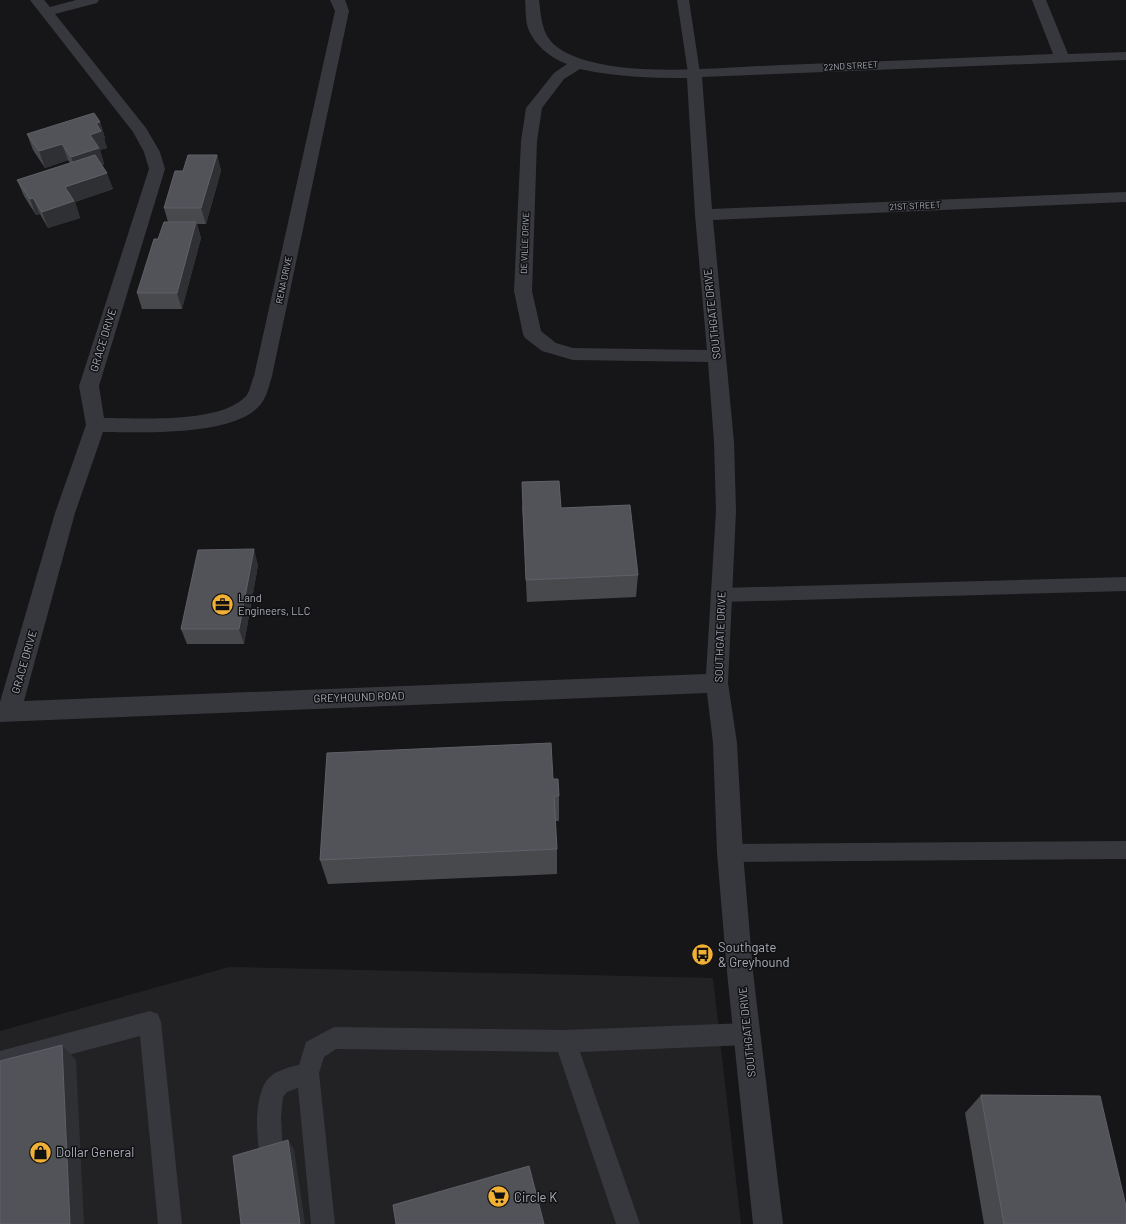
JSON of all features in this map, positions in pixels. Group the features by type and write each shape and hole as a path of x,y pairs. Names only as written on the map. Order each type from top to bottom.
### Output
{"street":[{"path":"42,6 92,0"},
{"name":"RENA DRIVE","path":"96,425 206,422 234,415 253,401 263,376 342,11 339,1 336,0"},
{"path":"532,0 534,23 542,40 561,57 576,64"},
{"path":"1039,0 1062,58"},
{"name":"GRACE DRIVE","path":"5,711 65,513 96,425 89,386 157,169 152,152 140,132 42,6"},
{"name":"22ND STREET","path":"576,64 626,72 694,73 1126,56"},
{"name":"DE VILLE DRIVE","path":"576,64 559,76 534,108 529,141 523,291 532,334 549,347 573,354 717,356"},
{"name":"SOUTHGATE DRIVE","path":"694,73 703,215 724,442 726,511 717,683 725,743 730,853 740,972 768,1224"},
{"name":"21ST STREET","path":"703,215 1126,197"},
{"name":"GREYHOUND ROAD","path":"5,711 717,683"}],"lane":[{"path":"683,0 694,73"},
{"path":"722,595 1126,584"},
{"path":"730,853 1126,850"},
{"path":"0,1062 150,1022 170,1224"},
{"path":"323,1224 308,1073 314,1050 334,1038 565,1041 747,1034"},
{"path":"565,1041 628,1224"},
{"path":"271,1156 270,1099 273,1090 278,1084 308,1073"}],"shaded area":[{"path":"229,967 713,978 741,1224 0,1224 0,1031"}],"building":[{"path":"94,113 100,122 96,123 101,131 90,135 99,148 71,157 62,144 39,151 27,134"},
{"path":"95,155 107,173 65,187 74,201 42,212 33,198 30,199 17,180"},
{"path":"188,155 217,155 201,208 164,208 175,171 183,171"},
{"path":"164,222 196,222 177,293 137,293 154,239 158,239"},
{"path":"559,481 561,508 630,505 638,575 526,580 522,482"},
{"name":"Land Engineers, LLC","path":"254,549 239,629 181,629 198,550"},
{"path":"551,743 553,779 558,779 559,796 554,796 557,849 320,860 327,753"},
{"name":"Dollar General","path":"62,1045 70,1224 0,1224 0,1061"},
{"path":"981,1095 1100,1096 1126,1206 1126,1224 1004,1224"},
{"path":"288,1140 300,1224 241,1224 233,1156"},
{"name":"Circle K","path":"529,1166 544,1224 396,1224 393,1205"}],"place":[{"name":"Land Engineers, LLC","path":"223,604"},
{"name":"Southgate & Greyhound","path":"702,954"},
{"name":"Dollar General","path":"40,1152"},
{"name":"Circle K","path":"499,1197"}]}
